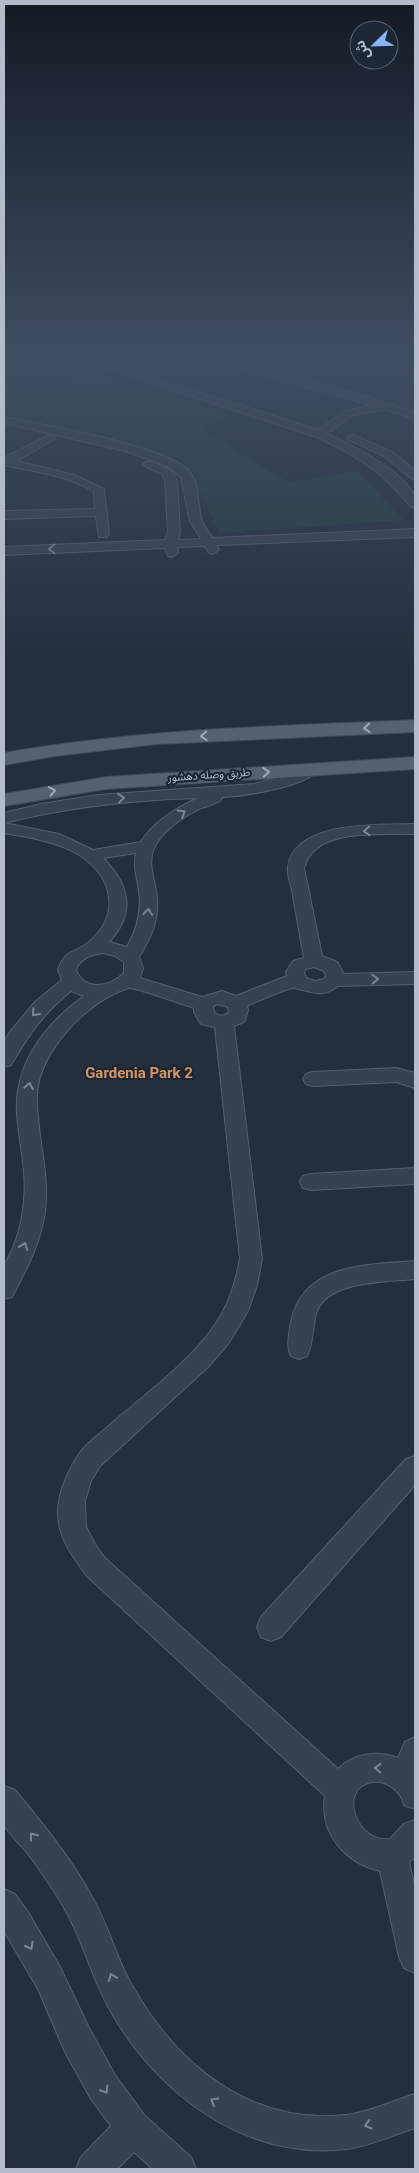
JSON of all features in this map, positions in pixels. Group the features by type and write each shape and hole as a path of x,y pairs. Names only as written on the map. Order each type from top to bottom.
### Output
{"main road":[{"path":"4,758 102,743 178,737 415,726"},
{"name":"طريق وصله دهشور","path":"4,800 106,783 415,763"}],"street":[{"path":"11,466 26,457"},
{"path":"121,457 143,462 166,472 171,480 174,532 171,548"},
{"path":"158,457 176,465 188,479 196,520 211,546"},
{"path":"364,457 404,489 415,504"},
{"path":"392,457 415,476"},
{"path":"11,466 94,486 100,491 103,534"},
{"path":"4,515 102,512"},
{"path":"4,561 171,548 415,533"},
{"path":"211,546 415,543"},
{"path":"4,551 171,548"},
{"path":"4,818 47,808 118,798 227,793 274,786 311,769"},
{"path":"130,957 140,942 149,912 142,858 146,846 162,827 185,811 227,793"},
{"path":"4,828 59,839 92,855 112,878 117,892 118,906 114,921 106,935 92,948 77,954 67,970 72,981 84,989 102,992"},
{"path":"314,961 296,868 297,858 304,848 314,840 344,832 415,829"},
{"path":"92,855 146,846"},
{"path":"4,1290 18,1263 29,1232 35,1202 36,1173 26,1109 30,1081 40,1055 55,1031 76,1010 102,992 121,986 129,981 135,969 130,957 114,948 92,948"},
{"path":"334,980 335,972 330,966 314,961 299,965 295,972 296,979 304,986 316,988 327,986 334,980 415,978"},
{"path":"129,981 204,1004 203,1012 208,1019 230,1013 296,979"},
{"path":"4,1060 25,1025 46,1002 72,981"},
{"path":"230,1013 251,1259 246,1285 236,1311 220,1336 200,1360 91,1458 78,1478 72,1501 72,1525 81,1548 96,1567 341,1791"},
{"path":"313,1079 396,1075 415,1081"},
{"path":"311,1182 415,1176"},
{"path":"299,1349 307,1306 320,1291 338,1280 359,1275 415,1270"},
{"path":"271,1627 415,1467"},
{"path":"411,1775 376,1767 361,1770 349,1778 341,1791 338,1804 339,1818 344,1832 353,1843 365,1851 378,1855 392,1854 405,1848 415,1835"},
{"path":"4,1801 33,1834 66,1882 95,1936 121,1997 156,2051 196,2090 242,2118 294,2132 347,2132 415,2111"},
{"path":"392,1854 415,1957"},
{"path":"4,1905 17,1923 49,1978 77,2040 103,2087 133,2128 179,2169"},
{"path":"93,2169 133,2128"}],"green space":[{"path":"173,457 248,457 288,482 357,471 404,520 220,533 184,460"}],"district":[{"name":"Gardenia Park 2","path":"139,1073"}]}
